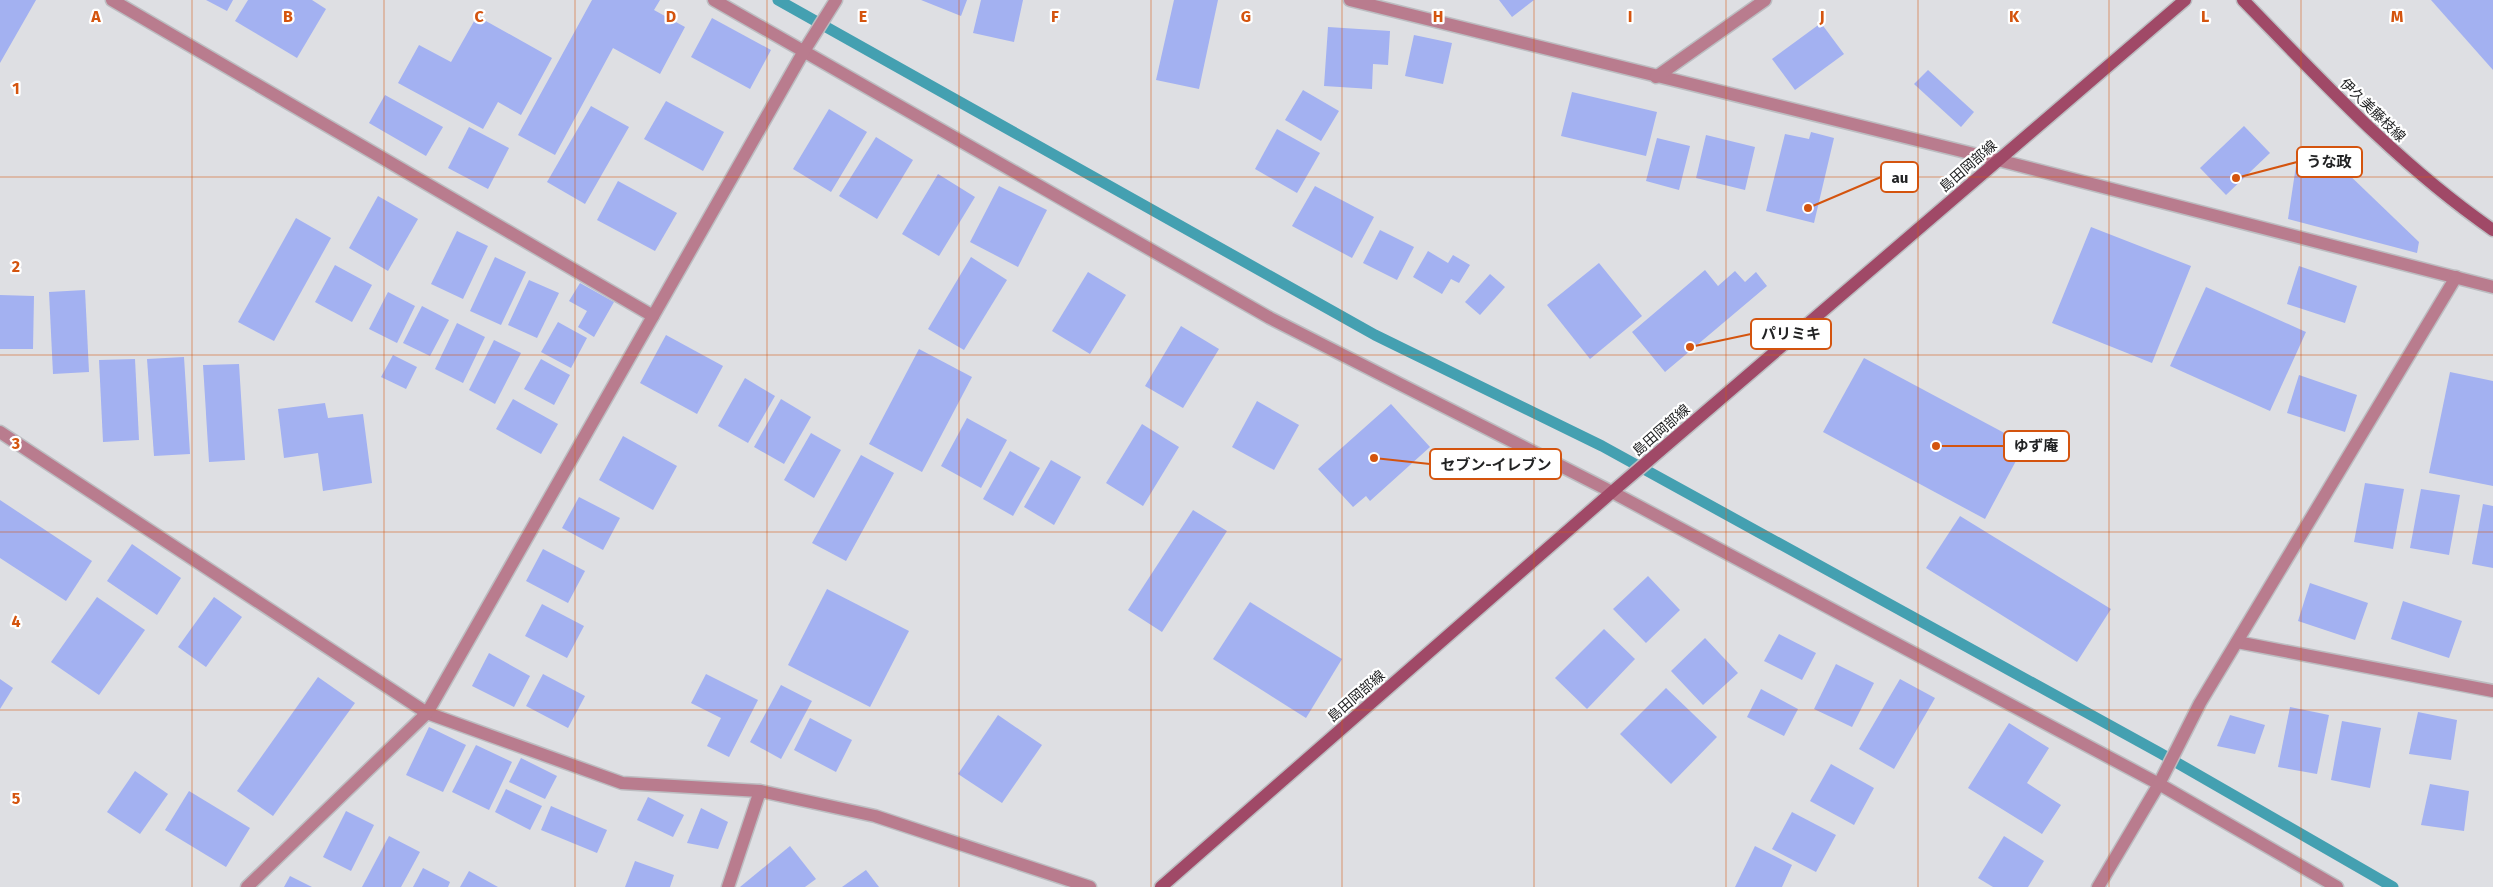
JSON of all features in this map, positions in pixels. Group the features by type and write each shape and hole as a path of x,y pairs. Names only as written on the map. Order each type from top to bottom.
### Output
{"main road":[{"name":"島田岡部線","path":"1161,887 1612,492 2185,0"},
{"name":"伊久美藤枝線","path":"2242,0 2368,129 2461,208 2493,230"}],"street":[{"path":"112,0 653,316"},
{"path":"714,0 1270,318 1612,492 2159,784 2337,887"},
{"path":"1656,76 1765,0"},
{"path":"247,887 427,713 804,51 835,1"},
{"path":"1359,1 1998,160 2493,287"},
{"path":"2098,887 2159,784 2200,703 2456,277"},
{"path":"0,432 427,713 622,783 760,791 875,816 1090,887"},
{"path":"2237,642 2493,691"},
{"path":"728,887 760,791"}],"building":[{"path":"0,0 36,0 0,63"},
{"path":"206,0 233,0 227,11"},
{"path":"248,0 312,0 326,9 297,58 235,21"},
{"path":"592,0 660,0 654,10 685,27 660,74 613,48 555,155 518,135"},
{"path":"921,0 967,0 961,16"},
{"path":"981,0 1023,0 1014,42 973,33"},
{"path":"1174,0 1218,0 1199,89 1156,80"},
{"path":"1499,0 1534,0 1512,17"},
{"path":"2431,0 2493,0 2493,70"},
{"path":"477,16 552,58 521,115 498,102 483,129 398,83 419,45 451,62"},
{"path":"712,18 771,50 750,89 691,57"},
{"path":"1821,23 1844,54 1795,90 1772,59"},
{"path":"1328,27 1390,31 1388,65 1373,64 1372,89 1324,86"},
{"path":"1414,35 1452,43 1443,84 1405,76"},
{"path":"1928,70 1974,112 1961,127 1914,84"},
{"path":"1303,90 1339,111 1321,141 1285,120"},
{"path":"1572,92 1657,112 1646,156 1561,136"},
{"path":"385,95 443,127 426,156 369,123"},
{"path":"666,101 724,132 703,171 644,139"},
{"path":"591,106 629,127 585,204 547,182"},
{"path":"829,109 867,132 831,192 793,169"},
{"path":"2244,126 2270,153 2226,195 2200,168"},
{"path":"469,127 509,148 488,189 448,168"},
{"path":"1277,129 1320,153 1297,193 1255,169"},
{"path":"1811,132 1834,138 1814,223 1766,211 1785,134 1809,139"},
{"path":"1706,135 1755,147 1745,190 1696,178"},
{"path":"876,137 913,160 877,219 839,196"},
{"path":"1657,138 1690,146 1679,190 1646,181"},
{"path":"2297,159 2343,169 2419,242 2417,253 2288,219"},
{"path":"938,174 975,197 939,256 902,234"},
{"path":"618,181 677,213 655,251 597,220"},
{"path":"999,186 1047,210 1018,267 970,242"},
{"path":"1315,186 1374,217 1352,258 1292,226"},
{"path":"378,196 418,219 388,271 349,248"},
{"path":"296,218 331,238 274,341 238,322"},
{"path":"2091,227 2191,266 2152,363 2052,323"},
{"path":"1380,230 1414,247 1397,280 1363,263"},
{"path":"457,231 488,246 463,299 431,284"},
{"path":"1428,251 1448,263 1453,255 1470,265 1459,283 1451,279 1442,294 1413,277"},
{"path":"495,257 526,272 501,325 470,311"},
{"path":"971,257 1007,280 964,350 928,329"},
{"path":"1599,263 1642,316 1590,359 1547,305"},
{"path":"335,265 372,285 352,322 315,302"},
{"path":"2299,266 2357,286 2345,323 2287,304"},
{"path":"1705,270 1718,286 1735,271 1745,282 1756,272 1767,286 1665,372 1632,332"},
{"path":"1088,272 1126,295 1090,354 1052,331"},
{"path":"1490,274 1505,287 1480,315 1465,302"},
{"path":"529,280 559,293 537,338 508,325"},
{"path":"580,283 614,302 594,337 578,327 587,311 569,301"},
{"path":"2206,287 2306,332 2270,411 2170,366"},
{"path":"85,290 89,372 53,374 49,292"},
{"path":"388,292 415,306 397,343 369,329"},
{"path":"0,295 34,296 33,349 0,349"},
{"path":"422,306 449,320 430,356 403,343"},
{"path":"558,322 587,338 571,368 541,352"},
{"path":"457,323 485,337 463,383 435,369"},
{"path":"1181,326 1219,349 1183,408 1145,386"},
{"path":"666,335 723,366 697,414 640,383"},
{"path":"494,340 521,353 495,404 469,390"},
{"path":"919,349 972,377 922,472 869,444"},
{"path":"393,355 417,367 406,389 381,377"},
{"path":"184,357 190,454 154,456 147,359"},
{"path":"1864,358 2025,444 1985,519 1823,432"},
{"path":"135,359 139,440 103,442 99,360"},
{"path":"541,359 570,375 554,405 524,389"},
{"path":"239,364 245,460 209,462 203,365"},
{"path":"2450,372 2493,381 2493,486 2429,473"},
{"path":"2299,375 2357,395 2345,432 2287,413"},
{"path":"745,378 775,396 748,443 718,426"},
{"path":"513,399 558,424 541,454 496,429"},
{"path":"781,399 811,417 784,464 754,447"},
{"path":"1257,401 1299,425 1274,470 1232,447"},
{"path":"325,403 328,418 363,414 372,483 323,491 318,453 284,458 278,409"},
{"path":"1391,404 1430,447 1370,501 1366,496 1353,507 1318,469"},
{"path":"967,418 1007,440 981,488 941,466"},
{"path":"1142,424 1179,447 1143,506 1106,483"},
{"path":"811,433 841,450 814,498 784,480"},
{"path":"623,436 677,466 653,510 599,480"},
{"path":"1010,451 1040,468 1013,516 983,499"},
{"path":"861,455 894,473 846,561 812,543"},
{"path":"1051,460 1081,477 1054,525 1024,507"},
{"path":"2365,483 2404,489 2393,549 2354,542"},
{"path":"2421,489 2460,495 2449,555 2410,548"},
{"path":"579,497 620,518 603,550 562,528"},
{"path":"0,500 92,561 66,601 0,558"},
{"path":"2483,504 2493,506 2493,568 2472,564"},
{"path":"1193,510 1227,531 1162,632 1128,610"},
{"path":"1960,516 2111,609 2077,662 1926,568"},
{"path":"132,544 181,578 157,615 107,581"},
{"path":"543,549 585,571 568,603 526,581"},
{"path":"1648,576 1680,610 1646,643 1613,609"},
{"path":"2310,583 2368,603 2355,640 2298,621"},
{"path":"827,589 909,631 870,707 788,665"},
{"path":"97,597 145,630 99,695 51,662"},
{"path":"214,597 242,617 206,667 178,647"},
{"path":"2403,601 2462,621 2449,658 2391,639"},
{"path":"1250,602 1342,659 1306,718 1213,659"},
{"path":"542,604 584,626 567,658 525,636"},
{"path":"1604,629 1635,659 1587,709 1555,678"},
{"path":"1779,634 1816,653 1802,680 1764,661"},
{"path":"1705,638 1738,673 1703,705 1671,671"},
{"path":"489,653 530,676 514,707 472,686"},
{"path":"1836,664 1874,683 1852,727 1814,709"},
{"path":"543,674 585,696 568,728 526,706"},
{"path":"706,674 758,700 729,757 707,746 721,718 691,703"},
{"path":"318,677 355,703 273,816 237,791"},
{"path":"0,679 13,688 0,709"},
{"path":"1900,679 1935,698 1894,769 1859,749"},
{"path":"781,685 812,701 781,759 750,742"},
{"path":"1666,688 1717,737 1671,784 1620,734"},
{"path":"1761,689 1798,709 1784,736 1747,717"},
{"path":"2290,707 2329,715 2317,774 2278,767"},
{"path":"2418,712 2457,720 2451,760 2409,754"},
{"path":"998,715 1042,745 1002,803 958,774"},
{"path":"2230,715 2265,725 2255,754 2217,746"},
{"path":"810,718 852,740 836,772 794,750"},
{"path":"2342,721 2381,728 2370,788 2331,780"},
{"path":"2009,723 2049,748 2027,783 2061,805 2042,834 1968,788"},
{"path":"429,727 466,745 443,792 406,775"},
{"path":"476,745 512,762 489,810 452,792"},
{"path":"521,758 557,776 545,799 509,782"},
{"path":"1831,764 1874,788 1854,825 1810,801"},
{"path":"135,771 168,794 140,834 107,812"},
{"path":"2430,784 2469,791 2464,831 2421,825"},
{"path":"506,789 542,806 530,830 495,812"},
{"path":"189,791 250,828 226,867 165,830"},
{"path":"648,797 684,815 673,837 637,820"},
{"path":"551,806 607,830 597,853 541,830"},
{"path":"701,808 728,822 718,849 687,843"},
{"path":"346,811 374,825 351,871 323,857"},
{"path":"1792,812 1836,835 1816,872 1772,849"},
{"path":"389,836 420,852 401,887 362,887"},
{"path":"2004,836 2044,861 2028,887 1993,887 1978,878"},
{"path":"790,846 816,879 805,887 740,887"},
{"path":"1755,846 1792,865 1782,887 1735,887"},
{"path":"635,861 674,875 670,887 625,887"},
{"path":"423,868 450,882 448,887 413,887"},
{"path":"866,870 879,887 842,887"},
{"path":"469,871 498,887 460,887"},
{"path":"290,876 312,887 284,887"}],"waterway":[{"path":"778,0 1375,335 1602,446 2160,753 2393,887"}],"place":[{"name":"うな政","path":"2236,178"},
{"name":"au","path":"1808,208"},
{"name":"パリミキ","path":"1690,347"},
{"name":"ゆず庵","path":"1936,446"},
{"name":"セブン-イレブン","path":"1374,458"}]}
